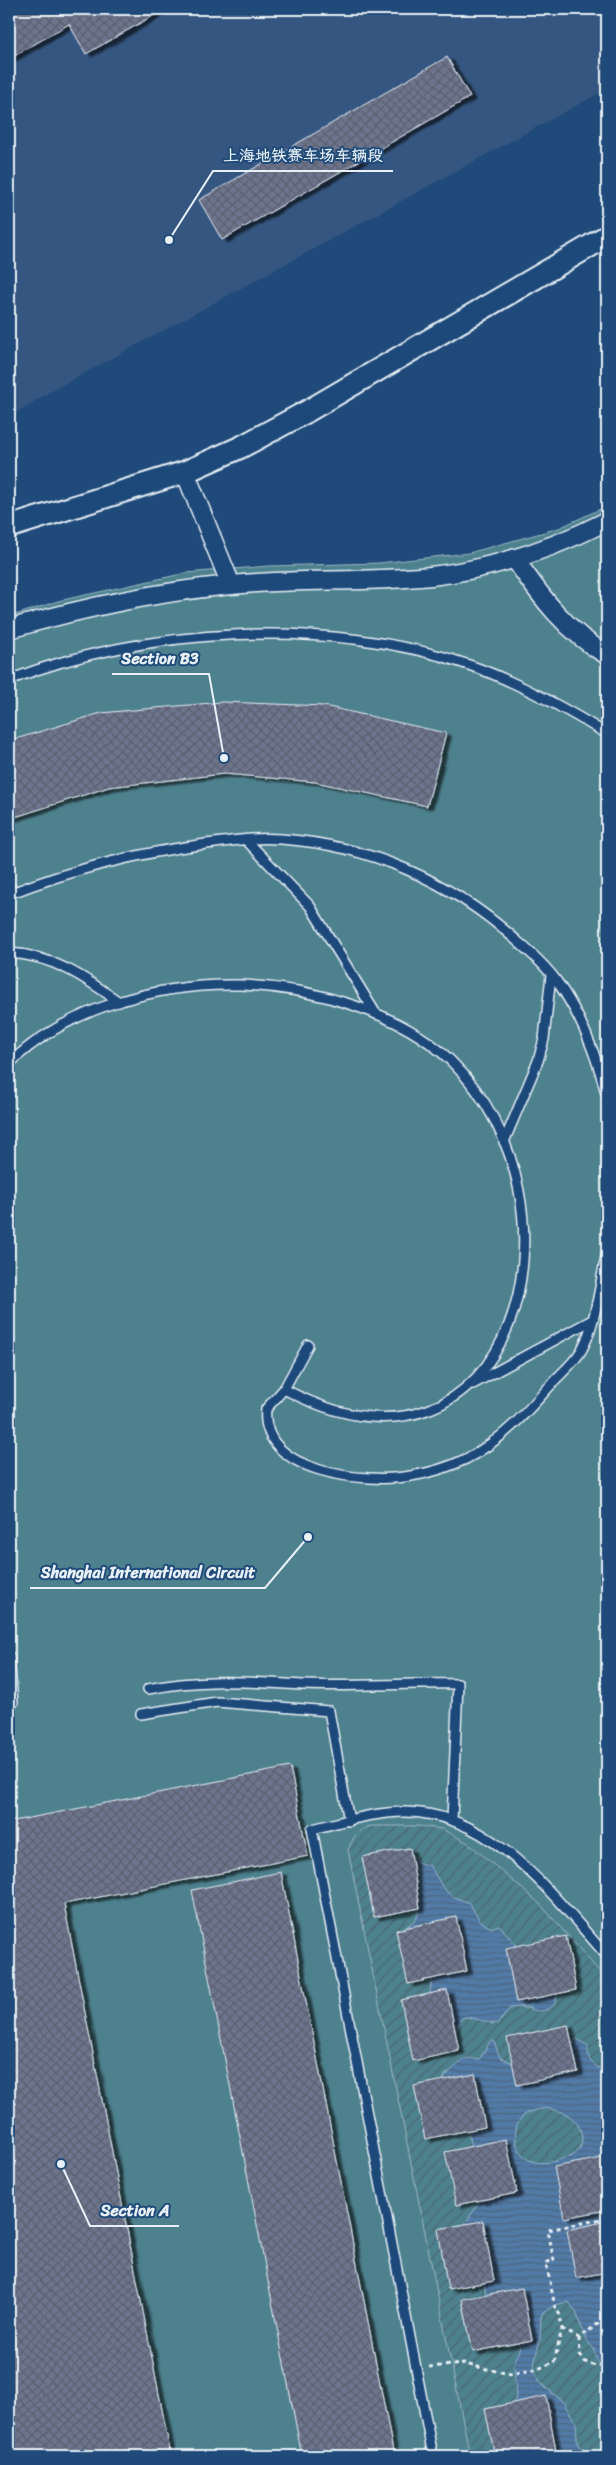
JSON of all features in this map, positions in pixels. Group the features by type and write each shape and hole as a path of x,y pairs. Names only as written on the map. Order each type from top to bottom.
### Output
{"street":[{"path":"9,527 184,472 241,447 306,412 607,236"},
{"path":"184,472 231,585"},
{"path":"9,629 66,613 124,600 231,585 431,576 475,569 515,559 574,538 607,522"},
{"path":"515,559 539,595 566,623 607,655"}],"lane":[{"path":"9,680 61,662 131,646 228,636 280,634 348,639 386,644 468,665 557,704 607,734"},
{"path":"9,894 55,877 141,854 246,840 280,839 325,844 351,850 402,867 465,900 512,936 551,974 574,1008 589,1040 607,1097"},
{"path":"246,840 310,906 376,1014"},
{"path":"9,953 38,958 66,967 86,978 119,1002"},
{"path":"504,1142 538,1061 544,1039 551,974"},
{"path":"9,1064 47,1034 79,1017 119,1002 173,989 220,985 262,986 303,992 376,1014 423,1040 451,1061 471,1084 504,1142 519,1184 523,1206 525,1239 523,1272 516,1304 508,1328 496,1352 468,1387"},
{"path":"308,1345 284,1389 270,1402 265,1416 271,1434 288,1457 335,1474 373,1478 410,1476 465,1459 495,1441 509,1429 581,1352 592,1320 607,1252"},
{"path":"284,1389 308,1402 334,1412 361,1417 389,1419 412,1415 432,1408 592,1320"},
{"path":"9,1656 14,1702 9,1703"},
{"path":"148,1689 199,1681 239,1680 304,1685 458,1684 452,1820"},
{"path":"141,1714 217,1702 329,1711 349,1820"},
{"path":"433,2456 312,1829 381,1813 407,1812 452,1820 474,1828 525,1868 607,1956"}],"path":[{"path":"416,2368 464,2364 510,2374 538,2369 554,2362 562,2330 560,2315 555,2307 546,2262 554,2260 548,2230 607,2218"},
{"path":"607,2317 581,2337 580,2354 585,2362 595,2366 607,2364"},
{"path":"562,2330 581,2337"}],"shaded area":[{"path":"9,9 607,9 607,89 50,392 9,417"},
{"path":"411,1856 419,1863 430,1866 443,1888 452,1896 469,1903 480,1921 491,1928 499,1925 517,1946 506,1949 516,2001 557,1994 554,2005 540,2011 533,2010 527,2006 510,2008 498,2023 464,2017 460,2020 455,2034 447,1990 430,1994 432,1979 467,1971 456,1917 408,1927 417,1918 420,1908"},
{"path":"577,2039 588,2046 588,2056 592,2063 607,2072 607,2094 603,2095 607,2120 607,2295 601,2307 607,2324 607,2376 597,2360 594,2349 587,2341 576,2312 569,2302 554,2306 541,2315 540,2339 534,2363 535,2374 539,2382 563,2402 576,2423 577,2440 585,2456 527,2456 556,2450 546,2397 514,2403 516,2397 514,2363 521,2348 518,2343 532,2340 522,2288 486,2295 484,2282 494,2280 483,2221 465,2224 481,2200 517,2193 506,2139 472,2146 468,2130 485,2126 475,2074 443,2081 450,2072 465,2060 479,2060 491,2040 494,2042 500,2058 513,2063","holes":["546,2108 565,2113 574,2120 582,2135 581,2146 575,2154 555,2161 545,2163 531,2161 518,2148 515,2135 516,2129 523,2116 529,2112"]}],"green space":[{"path":"607,506 607,2456 9,2456 9,617 58,601 186,573 269,566 379,563 469,553 559,528"},
{"path":"371,1826 419,1826 442,1829 468,1843 540,1904 607,1980 607,2072 596,2067 590,2061 587,2053 571,2040 568,2025 508,2038 513,2063 500,2058 494,2042 491,2040 479,2060 468,2059 445,2075 443,2081 414,2086 425,2139 468,2130 472,2146 446,2152 456,2205 481,2200 465,2224 438,2229 448,2289 484,2282 486,2295 462,2300 473,2352 518,2343 521,2348 515,2363 516,2397 514,2403 485,2409 495,2456 470,2456 348,1850 357,1834 362,1829","holes":["409,1848 419,1863 430,1866 443,1888 452,1896 469,1903 480,1921 491,1928 499,1925 517,1946 566,1937 576,1990 557,1994 557,1999 549,2009 510,2008 501,2020 492,2024 484,2020 464,2017 460,2020 455,2034 413,2060 401,2000 430,1994 432,1979 408,1983 396,1930 412,1923 417,1917 420,1908 374,1917 363,1857"]},
{"path":"546,2108 571,2117 578,2125 582,2141 575,2154 564,2159 540,2163 526,2158 518,2148 515,2135 518,2123 523,2116"},
{"path":"607,2295 607,2324 601,2307"},
{"path":"570,2302 576,2312 587,2341 594,2349 607,2376 607,2456 585,2456 577,2440 576,2423 563,2402 540,2382 535,2374 534,2363 540,2339 541,2315 554,2306"}],"building":[{"path":"9,9 165,9 86,54 69,24 9,59"},
{"path":"447,57 470,97 222,240 199,200"},
{"path":"222,702 324,706 446,733 427,806 315,782 224,774 109,787 9,819 9,741 101,713"},
{"path":"290,1767 308,1856 64,1904 171,2456 15,2456 9,2423 9,1822"},
{"path":"410,1848 420,1908 374,1917 362,1857"},
{"path":"281,1872 394,2456 302,2456 192,1890"},
{"path":"456,1917 467,1971 408,1984 396,1930"},
{"path":"566,1936 576,1990 516,2002 506,1948"},
{"path":"447,1990 459,2051 413,2061 401,2000"},
{"path":"568,2025 578,2072 517,2085 507,2038"},
{"path":"475,2074 485,2127 425,2139 414,2086"},
{"path":"603,2094 607,2094 607,2120"},
{"path":"506,2139 517,2193 456,2205 445,2152"},
{"path":"607,2157 607,2210 564,2218 554,2167"},
{"path":"483,2221 494,2281 448,2289 438,2229"},
{"path":"607,2221 607,2272 576,2278 567,2230"},
{"path":"522,2288 532,2340 473,2352 462,2299"},
{"path":"546,2396 556,2451 527,2456 495,2456 485,2409"}],"place":[{"name":"上海地铁赛车场车辆段","path":"169,240"},
{"name":"Section B3","path":"224,758"},
{"name":"Shanghai International Circuit","path":"308,1537"},
{"name":"Section A","path":"61,2164"}]}
